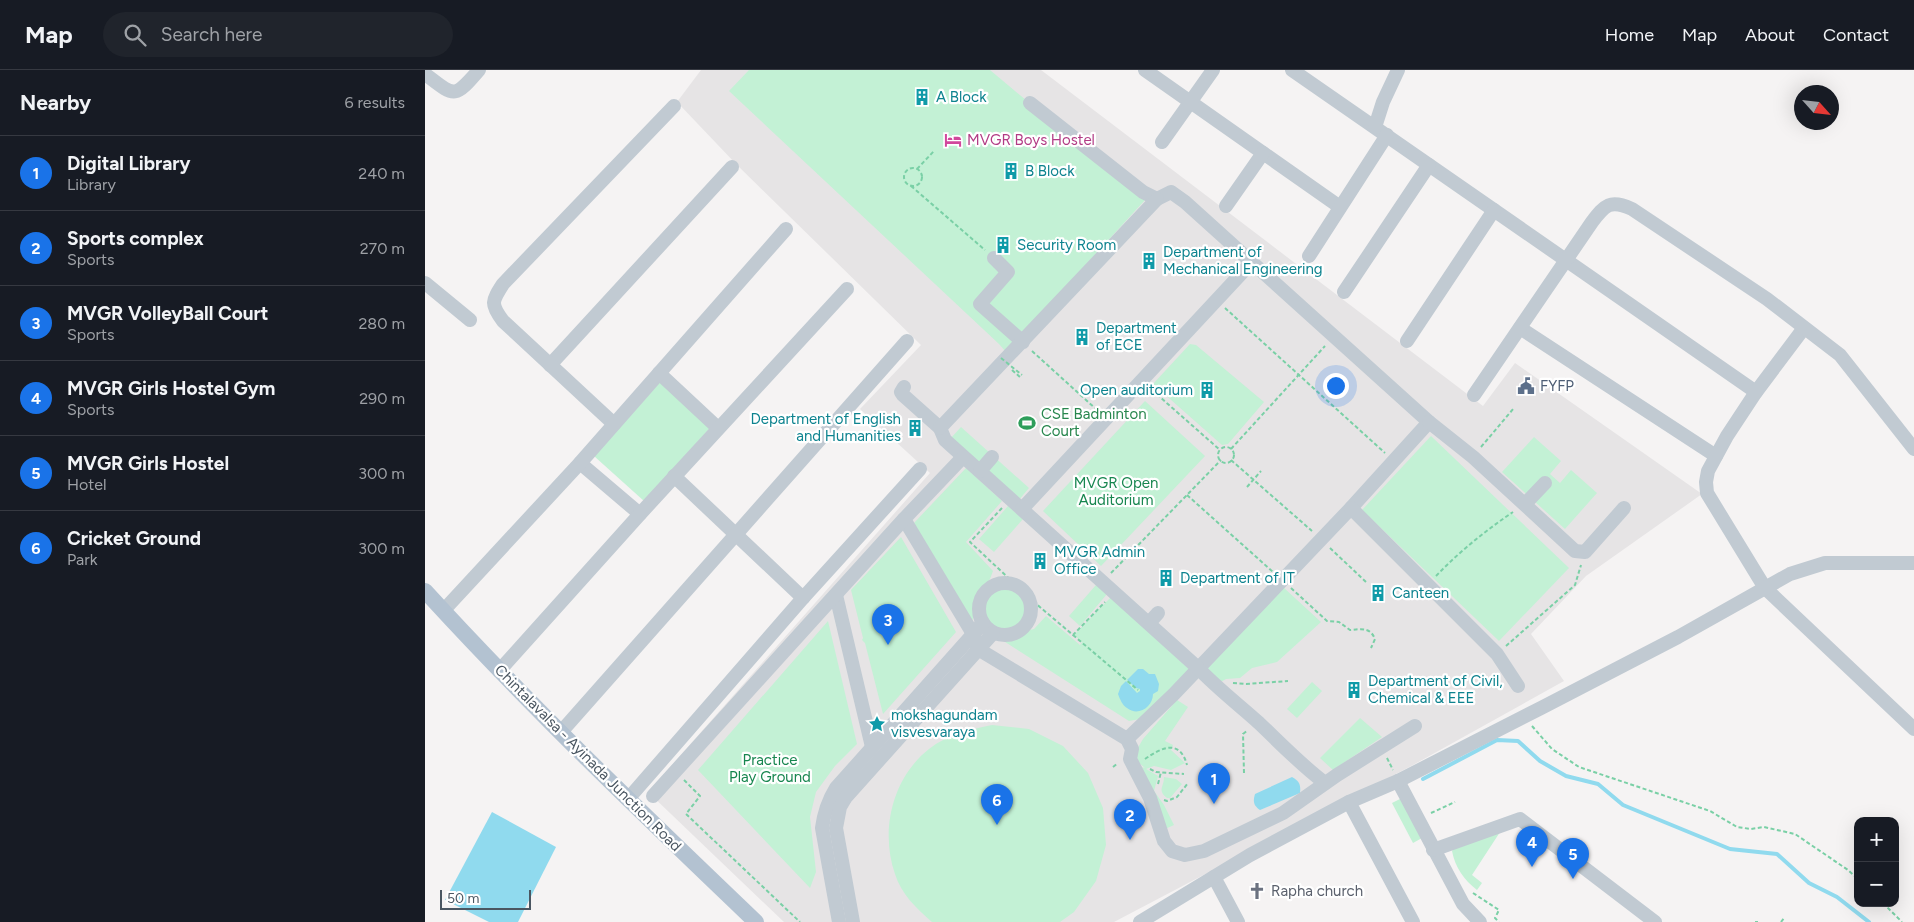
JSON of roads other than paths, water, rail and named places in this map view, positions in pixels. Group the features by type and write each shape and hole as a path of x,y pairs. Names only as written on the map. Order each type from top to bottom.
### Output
{"main road":[{"name":"Chintalavalsa - Ayinada Junction Road","path":"425,591 499,671 756,922"}],"street":[{"path":"425,74 441,87 449,91 456,91 463,88 479,70"},
{"path":"1145,70 1340,207"},
{"path":"1162,142 1213,70"},
{"path":"1293,70 1756,392"},
{"path":"1375,127 1383,102 1398,70"},
{"path":"1030,103 1143,192 1157,198"},
{"path":"615,424 503,321 495,310 494,298 503,284 674,106"},
{"path":"1309,256 1387,135"},
{"path":"1226,206 1263,153"},
{"path":"1344,292 1429,165"},
{"path":"550,365 732,167"},
{"path":"940,428 1157,198 1171,192 1185,202 1429,422 1473,457 1575,551 1585,552 1624,508"},
{"path":"1474,394 1604,207 1611,204 1632,209 1759,294 1840,355 1914,449"},
{"path":"1407,341 1494,210"},
{"path":"443,611 615,424 786,228"},
{"path":"994,258 1008,272 980,304 1023,342"},
{"path":"1022,509 1140,380 1252,262"},
{"path":"425,283 470,320"},
{"path":"499,671 639,514 847,289"},
{"path":"1520,328 1716,456"},
{"path":"1804,328 1756,392 1716,456 1708,471 1707,493 1765,588 1914,729"},
{"path":"561,732 907,342"},
{"path":"659,373 718,428"},
{"path":"904,387 901,392 903,395 940,428 945,440 963,457 1103,582 1153,618 1217,688 1259,723 1290,755 1325,783"},
{"path":"1127,739 1198,668 1351,508 1429,422"},
{"path":"653,796 904,519 963,457"},
{"path":"980,471 993,457"},
{"path":"580,463 639,514"},
{"path":"628,799 803,598 920,469"},
{"path":"674,476 803,598"},
{"path":"1525,504 1545,483"},
{"path":"1351,508 1497,654 1518,686"},
{"path":"904,519 973,634 978,649 1127,739 1150,798 1164,841 1172,851 1185,855 1204,851 1283,813 1325,783 1415,726"},
{"path":"1140,922 1250,855 1349,802 1398,781 1678,637 1790,574 1825,563 1914,563"},
{"path":"839,922 822,828 824,812 836,788 973,634 988,628 1008,635 1021,630 1026,625 1031,611 1031,603 1017,586 1002,584 989,589 981,602 979,610 988,628"},
{"path":"837,594 872,747"},
{"path":"853,922 836,828 840,808 846,797 978,649 988,628"},
{"path":"1398,781 1463,904 1480,922"},
{"path":"1349,802 1413,922"},
{"path":"1433,850 1520,819 1655,922"},
{"path":"1214,876 1238,922"}],"water":[{"path":"1138,669 1143,669 1149,674 1155,674 1159,684 1158,691 1153,694 1148,707 1140,711 1131,711 1121,702 1118,694 1121,686 1126,681 1137,693 1140,691 1140,689 1127,680"},
{"path":"1292,777 1299,783 1300,793 1260,810 1255,805 1255,794"},
{"path":"492,812 556,847 518,922 489,922 445,900"}],"waterway":[{"path":"1423,779 1497,740 1518,741 1540,761 1566,776 1598,784 1623,805 1730,849 1777,854 1809,883 1837,897 1869,922"}],"place":[{"name":"A Block","path":"922,97"},
{"name":"MVGR Boys Hostel","path":"953,140"},
{"name":"B Block","path":"1011,171"},
{"name":"Security Room","path":"1003,245"},
{"name":"Department of Mechanical Engineering","path":"1149,261"},
{"name":"Department of ECE","path":"1082,337"},
{"name":"FYFP","path":"1526,386"},
{"name":"Open auditorium","path":"1207,390"},
{"name":"CSE Badminton Court","path":"1027,423"},
{"name":"Department of English and Humanities","path":"915,428"},
{"name":"MVGR Admin Office","path":"1040,561"},
{"name":"Department of IT","path":"1166,578"},
{"name":"Canteen","path":"1378,593"},
{"name":"MVGR VolleyBall Court","path":"888,645"},
{"name":"Department of Civil, Chemical & EEE","path":"1354,690"},
{"name":"mokshagundam visvesvaraya","path":"877,724"},
{"name":"Digital Library","path":"1214,804"},
{"name":"Cricket Ground","path":"997,825"},
{"name":"Sports complex","path":"1130,840"},
{"name":"MVGR Girls Hostel Gym","path":"1532,867"},
{"name":"MVGR Girls Hostel","path":"1573,879"},
{"name":"Rapha church","path":"1257,891"}],"park label":[{"name":"MVGR Open Auditorium","path":"1116,492"},
{"name":"Practice Play Ground","path":"770,768"}]}
